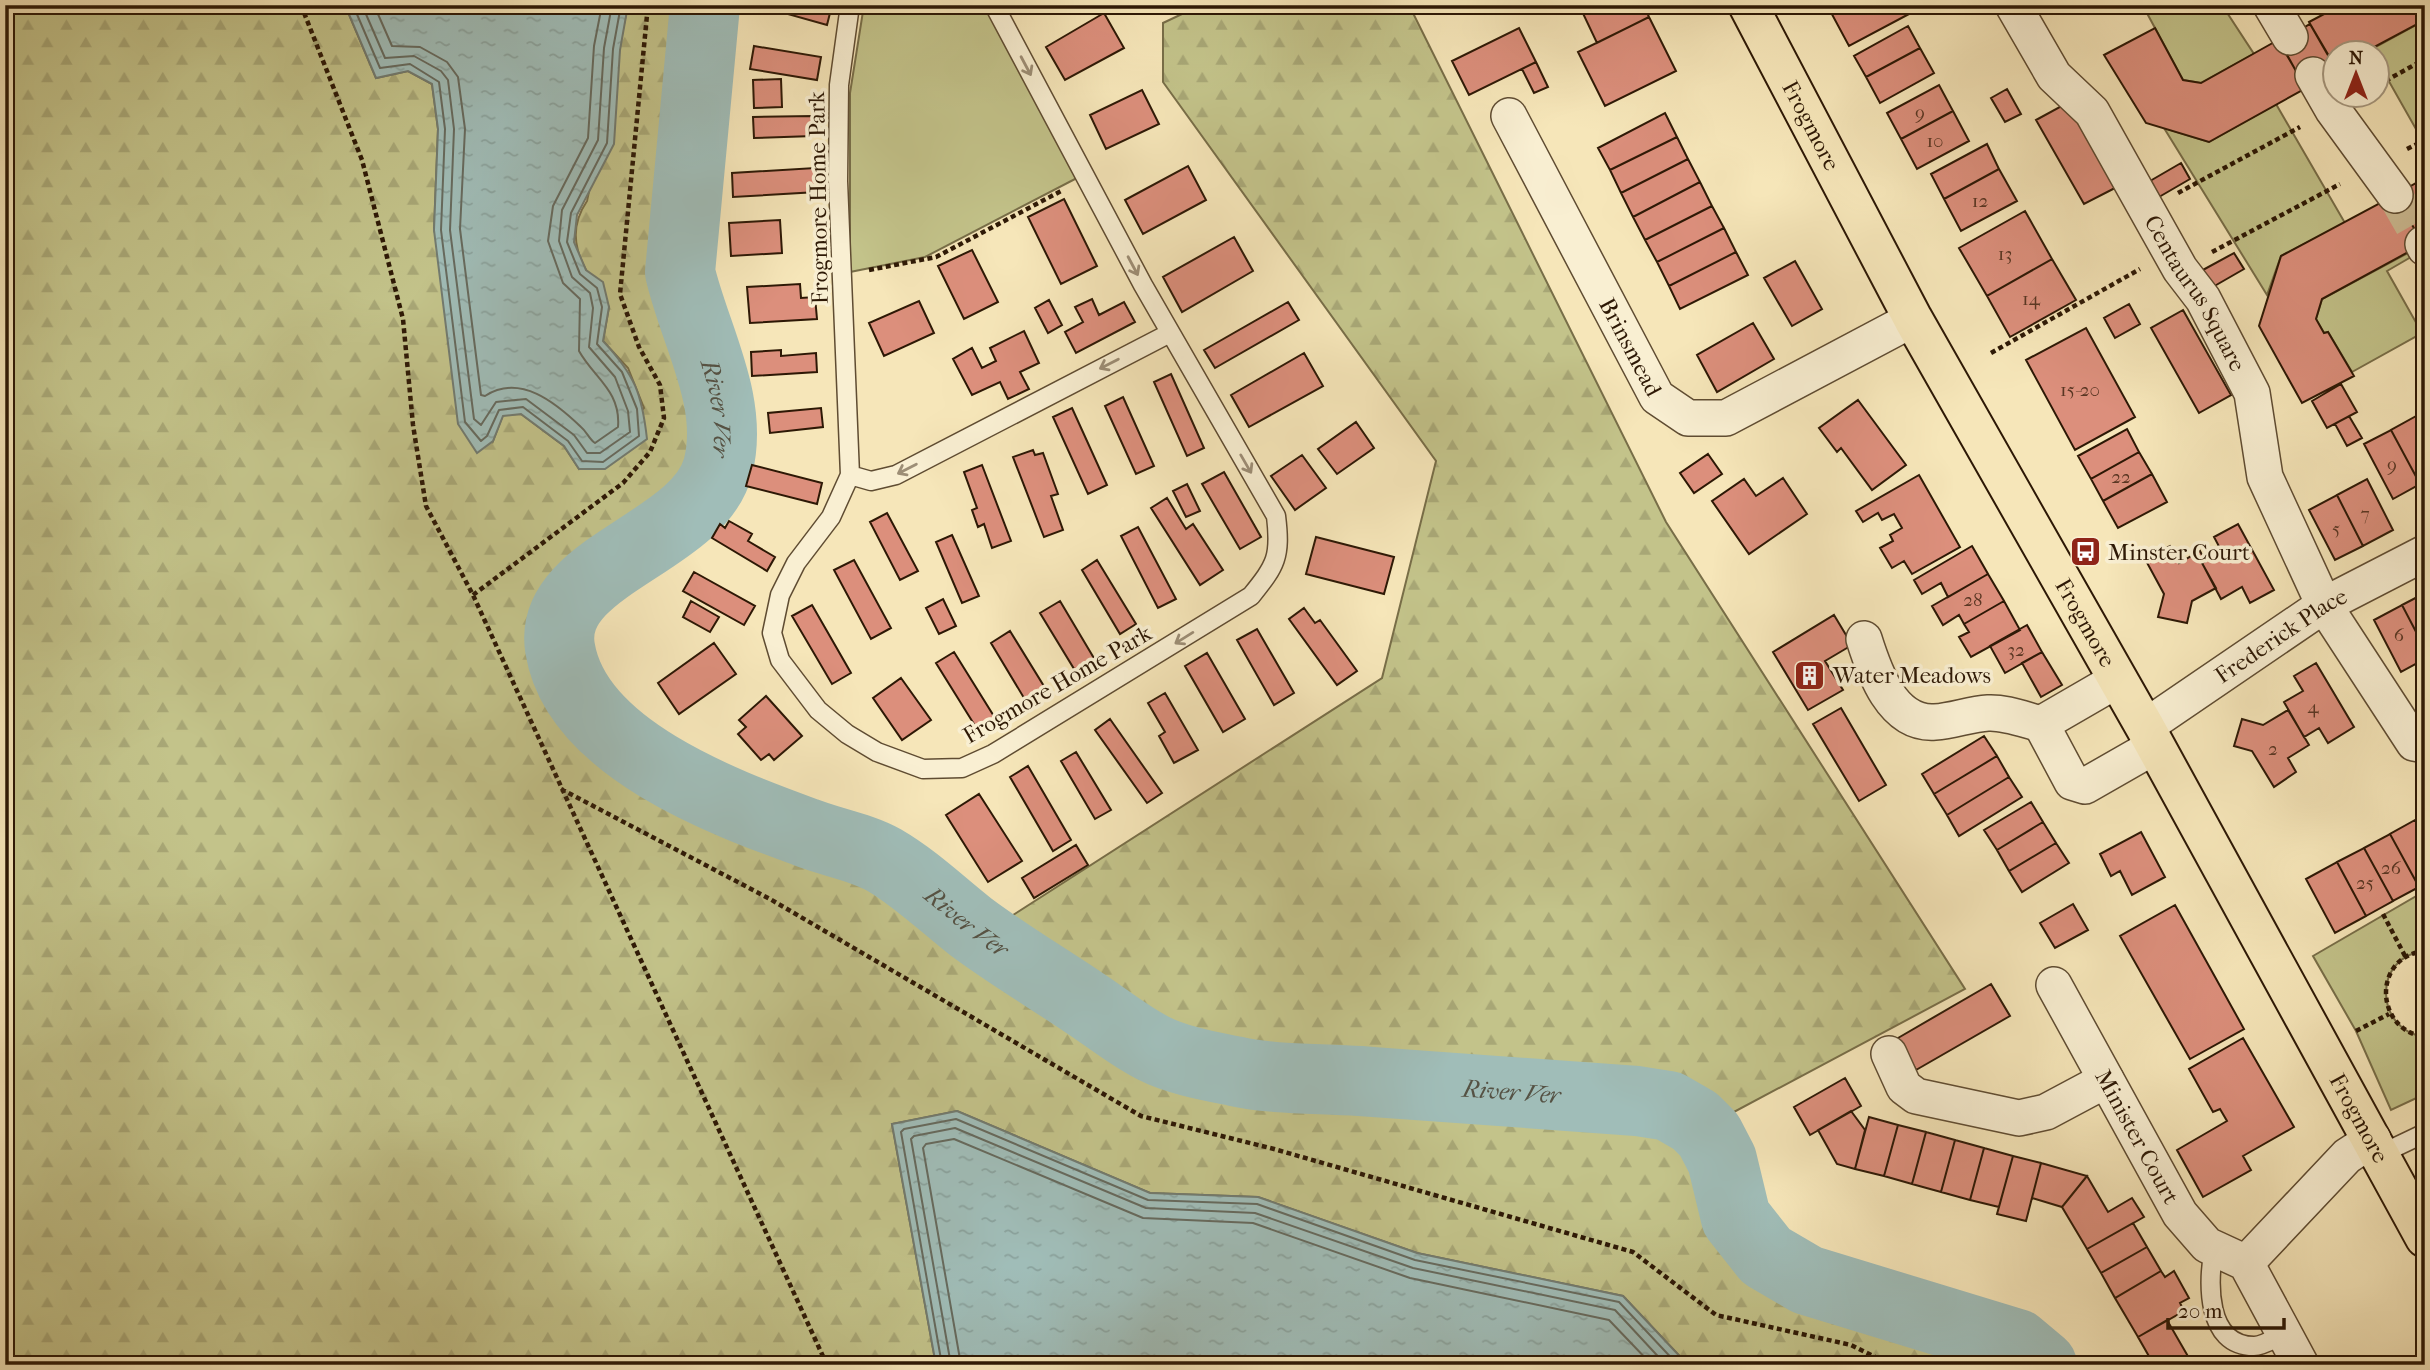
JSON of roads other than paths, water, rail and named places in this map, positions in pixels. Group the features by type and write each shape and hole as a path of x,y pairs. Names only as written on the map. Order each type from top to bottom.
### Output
{"main road":[{"name":"Frogmore","path":"1748,5 1913,319 2150,736 2377,1146 2425,1238"}],"street":[{"name":"Centaurus Square","path":"2013,5 2054,76 2092,112 2175,260 2203,299 2252,393 2265,477 2325,605 2414,743 2425,745"},
{"path":"2271,5 2290,37"},
{"path":"2313,75 2333,110 2395,195"},
{"name":"Brinsmead","path":"1509,116 1657,397 1688,418 1726,418 1913,319"},
{"name":"Frederick Place","path":"2041,724 2072,782 2085,786 2325,605 2425,553"},
{"path":"1864,639 1874,669 1891,701 1908,716 1932,723 1991,713 2041,724 2117,680"},
{"name":"Minister Court","path":"2054,985 2180,1214 2207,1245 2246,1264"},
{"path":"1889,1054 1904,1087 1916,1096 2019,1118 2046,1112 2106,1080"},
{"path":"2301,1365 2246,1264 2347,1156 2377,1146"}],"lane":[{"name":"Frogmore Home Park","path":"850,5 839,85 838,181 850,475 831,517 796,563 780,596 772,633 780,660 818,710 846,734 877,752 923,769 962,768 1057,718 1239,604 1251,596 1271,571 1279,546 1276,516 1170,333 994,5"},
{"path":"850,475 871,481 896,475 1170,333"},
{"path":"2377,1146 2425,1133"},
{"path":"2214,1248 2211,1266 2211,1311 2221,1327 2235,1343 2256,1347 2284,1334"}],"water":[{"path":"345,5 628,5 620,50 614,144 577,215 574,242 586,270 603,282 609,307 603,341 630,375 645,423 647,439 605,469 579,469 564,446 521,414 503,416 493,441 477,453 458,424 434,230 438,129 432,84 408,71 376,78"},
{"path":"957,1111 1150,1193 1258,1197 1417,1253 1623,1296 1688,1365 936,1365 892,1124"}],"waterway":[{"name":"River Ver","path":"705,5 680,272 711,368 721,417 722,442 718,467 705,493 683,516 599,575 576,596 562,620 560,648 572,683 594,715 623,742 696,787 772,820 884,860 918,883 998,947 1135,1038 1172,1056 1265,1076 1637,1101 1669,1106 1695,1121 1709,1135 1722,1160 1736,1218 1766,1256 1807,1280 2017,1344 2042,1365"}],"tunnel":[{"path":"2395,195 2423,244"}],"place":[{"name":"Minster Court","path":"2085,552"},
{"name":"Water Meadows","path":"1810,675"}]}
